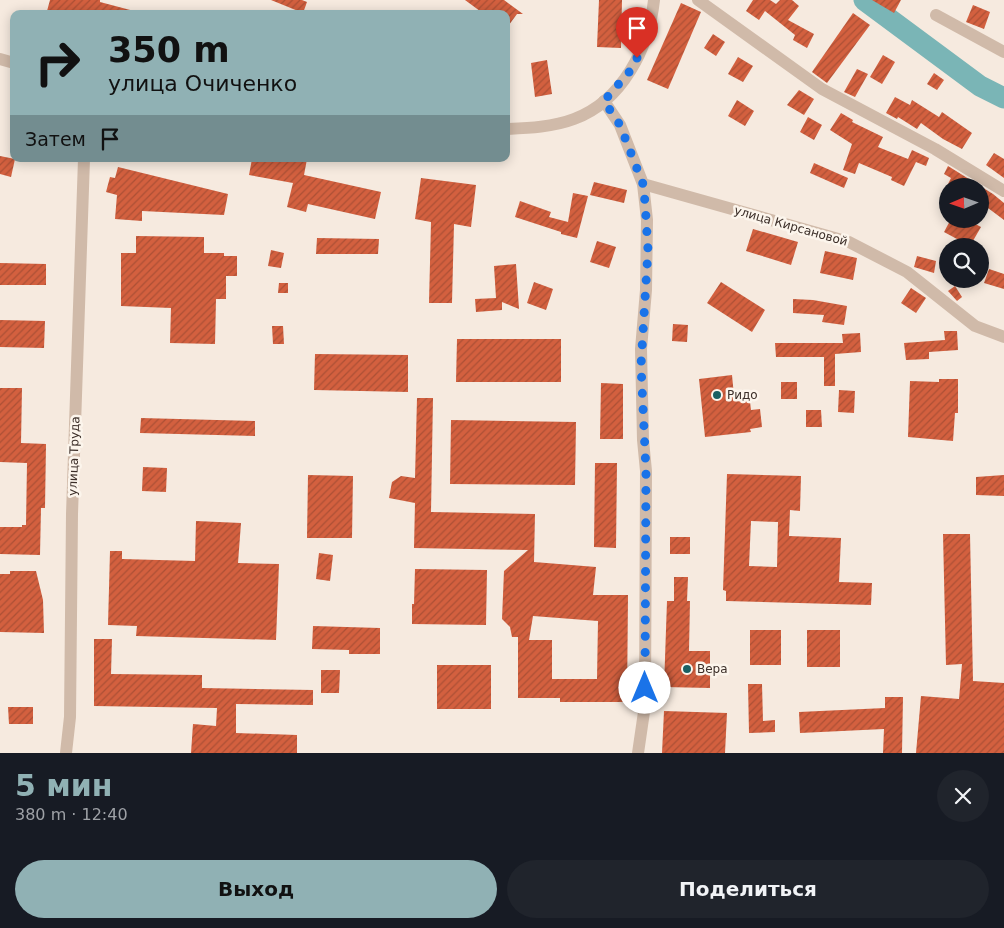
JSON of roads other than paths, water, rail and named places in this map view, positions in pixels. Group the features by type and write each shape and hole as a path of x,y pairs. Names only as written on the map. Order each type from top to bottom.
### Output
{"street":[{"path":"510,129 553,125 591,111 604,101 630,71 644,44 652,20 654,0"},
{"path":"698,0 822,89 935,149 1004,191"},
{"path":"936,15 1004,52"},
{"path":"604,101 620,125 643,184 648,239 641,349 646,480 645,705 638,753"},
{"name":"улица Труда","path":"66,753 70,718 72,514 84,162"},
{"name":"улица Кирсановой","path":"643,184 849,242 908,272 975,326 1004,337"}],"waterway":[{"path":"864,0 980,86 1004,98"}],"place":[{"name":"Ридо","path":"717,395"},
{"name":"Вера","path":"687,669"}]}
